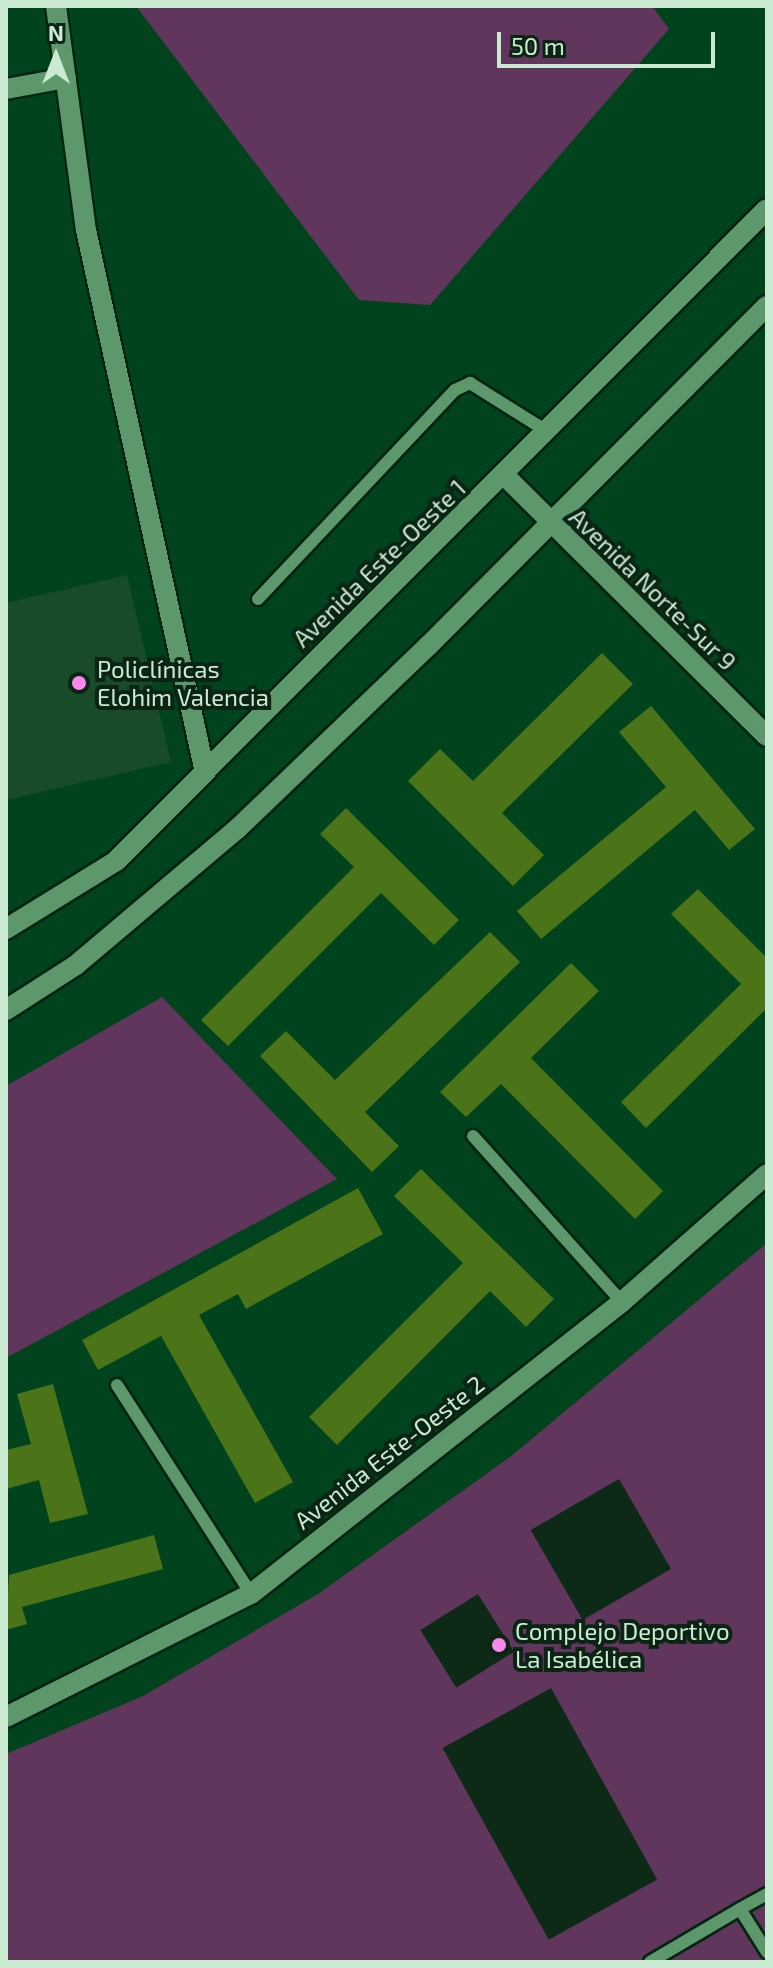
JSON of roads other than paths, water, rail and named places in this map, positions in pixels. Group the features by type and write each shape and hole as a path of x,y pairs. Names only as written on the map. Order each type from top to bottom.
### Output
{"street":[{"path":"56,6 86,230 204,768"},
{"path":"6,89 66,78"},
{"name":"Avenida Este-Oeste 1","path":"6,929 116,861 204,768 505,476 767,209"},
{"path":"6,1010 76,965 237,829 550,526 767,306"},
{"name":"Avenida Norte-Sur 9","path":"505,476 550,526 767,736"},
{"name":"Avenida Este-Oeste 2","path":"6,1717 251,1594 622,1302 767,1174"}],"lane":[{"path":"258,599 455,390 470,383 548,432"},
{"path":"473,1136 622,1302"},
{"path":"117,1385 251,1594"},
{"path":"650,1962 767,1894"},
{"path":"740,1909 767,1952"}],"place":[{"name":"Policlínicas Elohim Valencia","path":"79,683"},
{"name":"Complejo Deportivo La Isabélica","path":"499,1645"}]}
